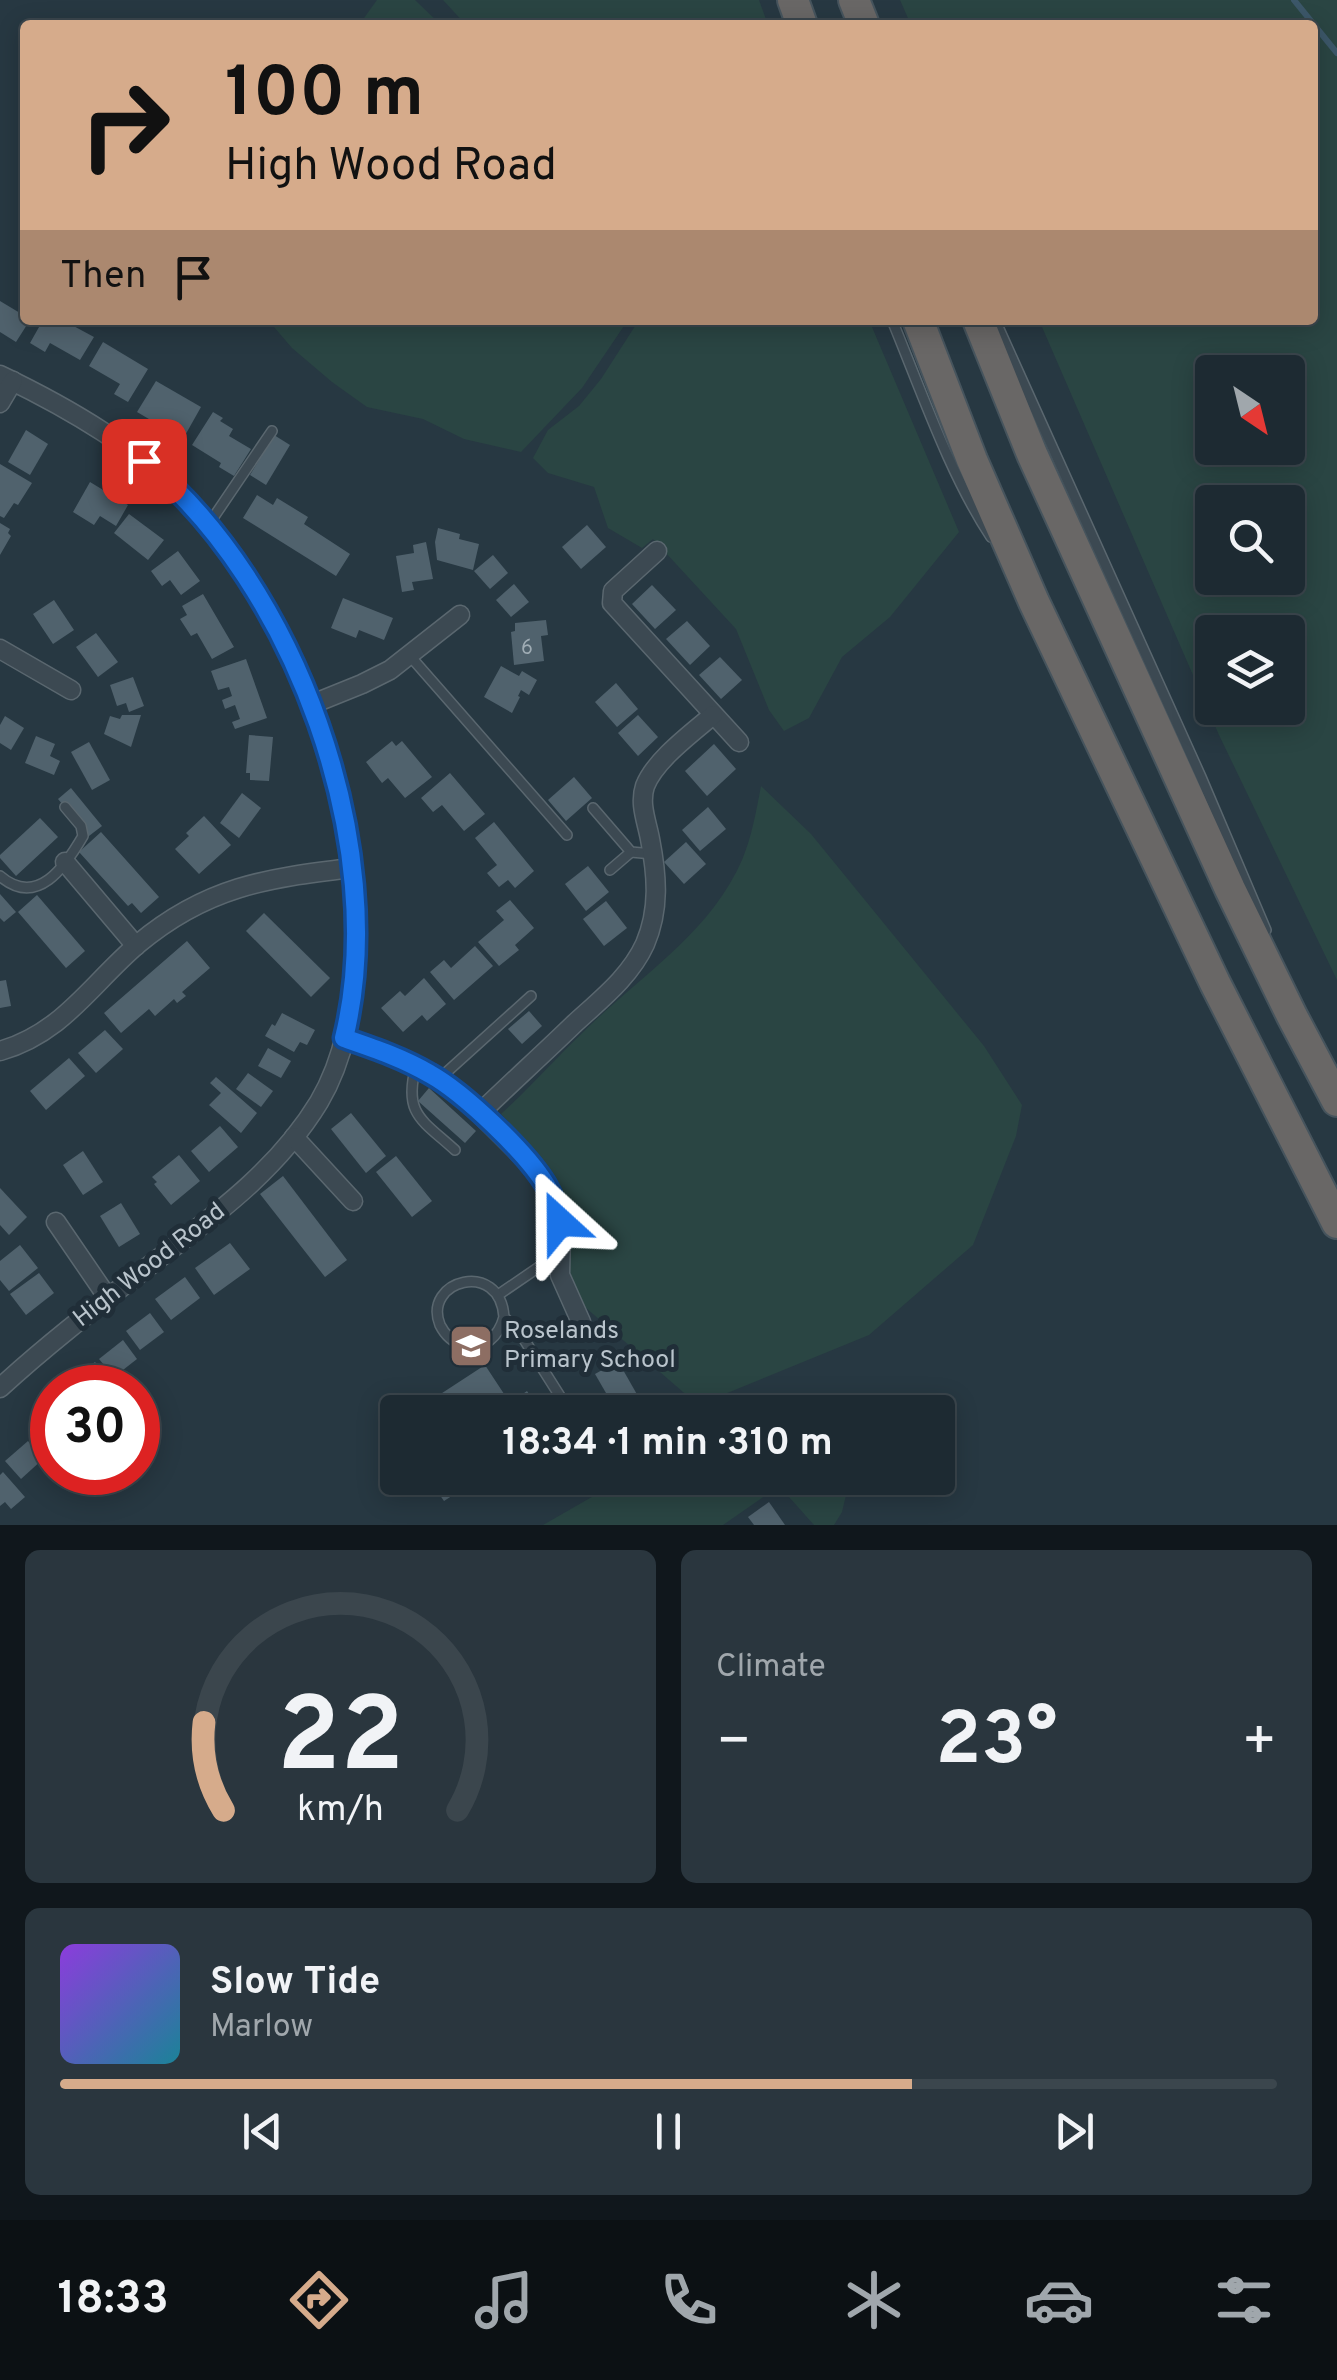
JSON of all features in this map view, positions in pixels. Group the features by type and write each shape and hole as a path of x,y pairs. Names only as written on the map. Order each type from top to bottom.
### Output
{"highway":[{"path":"920,325 972,460 1034,602 1224,1000 1337,1223"},
{"path":"980,325 1032,454 1230,889 1337,1101"}],"street":[{"path":"0,403 7,378"},
{"name":"High Wood Road","path":"0,1388 46,1347 229,1204 294,1137 327,1086 344,1038 354,985 355,910 346,824 336,784 310,704 259,597 209,524 178,490 144,461 74,415 7,378"},
{"path":"658,551 613,591 612,602 739,742"},
{"path":"310,704 377,676 410,656 460,615"},
{"path":"0,649 72,690"},
{"path":"480,1113 614,986 637,959 654,916 657,880 644,806 646,786 669,755 714,715"},
{"path":"65,862 136,946"},
{"path":"0,1051 25,1042 56,1023 136,946 212,896 270,879 352,868"},
{"path":"344,1038 439,1079 480,1113 526,1160 549,1190 560,1222 560,1275 581,1322"},
{"path":"294,1137 354,1201"},
{"path":"56,1222 108,1298"}],"lane":[{"path":"894,325 936,429 980,520 1034,602"},
{"path":"998,325 1194,759 1274,948"},
{"path":"209,524 272,432"},
{"path":"410,656 566,835"},
{"path":"0,876 18,889 34,888 50,879 81,841 83,831 65,807"},
{"path":"594,808 631,852 653,854"},
{"path":"610,870 631,852"},
{"path":"1278,965 1292,1016"},
{"path":"439,1079 531,996"},
{"path":"416,1066 410,1090 414,1110 455,1150"},
{"path":"498,1296 560,1252"},
{"path":"480,1282 498,1296 504,1317 494,1338 473,1347 451,1340 438,1321 437,1310 448,1290 458,1284 480,1282"},
{"path":"504,1317 520,1333 559,1395"}],"green space":[{"path":"377,0 415,0 436,20 363,20"},
{"path":"443,0 759,0 766,20 461,20"},
{"path":"900,0 1337,0 1337,980 1215,725 1305,725 1305,615 1195,615 1195,680 1041,325 1318,325 1318,20 909,20"},
{"path":"272,325 625,325 582,388 521,452 464,439 423,419 367,407 292,348"},
{"path":"636,325 871,325 959,532 890,617 842,657 809,718 784,731 769,710 736,629 653,539 642,548 608,528 594,487 548,473 533,458 548,430 579,406"},
{"path":"761,786 811,834 984,1046 1022,1105 1016,1136 973,1245 869,1335 722,1395 686,1395 563,1288 572,1233 562,1191 537,1153 501,1114 697,927 730,884 753,824"},
{"path":"595,1495 766,1495 723,1525 543,1525"},
{"path":"766,1495 846,1495 834,1525 814,1525 789,1497"}],"building":[{"path":"0,301 20,313 20,325 27,325 16,342 0,332"},
{"path":"40,325 72,325 94,337 80,360 50,343 45,352 30,343"},
{"path":"103,342 148,369 128,402 114,394 120,384 89,366"},
{"path":"156,381 201,407 183,439 137,412"},
{"path":"213,412 233,429 229,436 251,449 234,476 192,445"},
{"path":"26,430 48,444 30,475 8,462"},
{"path":"274,435 290,445 266,485 250,475"},
{"path":"0,464 32,483 4,518 0,516"},
{"path":"90,482 128,505 116,526 100,516 94,525 73,512"},
{"path":"257,495 273,505 277,498 308,517 304,524 350,554 336,576 243,518"},
{"path":"129,514 164,540 148,560 114,533"},
{"path":"0,523 10,529 11,536 0,555"},
{"path":"587,525 606,547 581,569 562,547"},
{"path":"438,528 479,544 473,570 437,560"},
{"path":"426,542 433,579 412,582 414,590 402,592 396,556 414,553 413,545"},
{"path":"178,551 200,581 181,595 170,580 162,586 151,571"},
{"path":"493,555 508,573 490,589 474,571"},
{"path":"514,584 529,602 511,617 496,600"},
{"path":"652,585 676,610 655,629 632,604"},
{"path":"203,594 234,647 212,659 197,633 191,636 180,619 187,615 182,606"},
{"path":"343,598 393,618 384,640 359,630 356,638 331,628"},
{"path":"54,600 74,630 53,644 33,614"},
{"path":"546,620 548,635 541,636 544,661 514,665 511,632 515,631 515,623"},
{"path":"687,621 710,646 690,665 666,639"},
{"path":"96,633 118,662 98,677 76,647"},
{"path":"720,657 742,680 721,699 699,675"},
{"path":"246,659 267,718 235,729 232,722 240,719 235,705 225,709 222,700 232,696 229,687 218,690 211,671"},
{"path":"501,666 537,680 529,695 521,690 512,713 484,697"},
{"path":"133,677 144,706 129,712 126,703 117,706 110,685"},
{"path":"616,683 638,709 617,727 595,702"},
{"path":"122,715 141,715 131,747 104,734 110,716 120,719"},
{"path":"638,715 658,737 638,756 618,733"},
{"path":"5,716 24,728 11,750 0,743 0,725"},
{"path":"249,735 273,737 269,781 250,780 250,773 246,773"},
{"path":"36,736 55,744 50,756 60,761 54,775 25,763"},
{"path":"392,741 396,746 402,741 432,777 405,798 388,778 382,783 366,762"},
{"path":"89,742 110,780 92,790 71,752"},
{"path":"714,744 736,769 707,796 685,771"},
{"path":"450,773 485,814 464,831 442,805 433,812 421,798"},
{"path":"574,777 592,798 566,821 548,800"},
{"path":"71,788 102,826 89,836 58,799"},
{"path":"242,793 261,808 239,838 220,823"},
{"path":"708,807 726,829 700,851 682,830"},
{"path":"204,816 231,845 199,874 175,849"},
{"path":"40,818 58,837 16,876 0,855"},
{"path":"494,822 534,871 515,888 508,880 499,887 487,873 497,865 475,838"},
{"path":"101,832 159,897 141,913 132,903 128,906 79,852"},
{"path":"686,842 706,864 684,884 664,862"},
{"path":"588,866 609,892 586,911 565,884"},
{"path":"0,894 16,912 4,922 0,918"},
{"path":"37,895 85,951 66,968 18,912"},
{"path":"510,900 534,928 515,945 519,950 499,966 478,942 504,920 496,911"},
{"path":"606,901 627,928 604,946 583,919"},
{"path":"264,913 330,978 311,997 246,931"},
{"path":"187,941 210,968 182,992 186,996 177,1003 174,999 155,1016 149,1009 121,1033 104,1013"},
{"path":"475,946 493,966 454,1000 430,972 444,960 451,968"},
{"path":"424,978 446,1004 427,1021 422,1015 403,1032 381,1008 400,991 405,996"},
{"path":"6,980 11,1006 0,1008 0,981"},
{"path":"529,1011 542,1026 522,1044 508,1029"},
{"path":"282,1013 315,1030 307,1045 300,1042 294,1052 265,1036"},
{"path":"105,1030 123,1049 96,1073 78,1053"},
{"path":"268,1048 291,1061 281,1078 258,1066"},
{"path":"69,1058 85,1076 46,1110 30,1091"},
{"path":"248,1073 273,1091 261,1107 236,1089"},
{"path":"216,1077 257,1113 241,1133 209,1105 221,1093 210,1083"},
{"path":"429,1088 476,1131 465,1143 418,1101"},
{"path":"351,1113 386,1156 366,1173 331,1129"},
{"path":"220,1126 238,1147 209,1172 191,1151"},
{"path":"83,1151 103,1182 83,1195 63,1165"},
{"path":"179,1155 200,1181 171,1205 152,1177"},
{"path":"396,1156 432,1201 412,1217 376,1172"},
{"path":"283,1176 347,1260 325,1277 260,1194"},
{"path":"0,1188 27,1217 9,1235 0,1225"},
{"path":"121,1203 140,1234 119,1247 100,1216"},
{"path":"230,1243 250,1269 214,1295 195,1268"},
{"path":"20,1245 38,1268 9,1291 0,1280 0,1261"},
{"path":"39,1273 54,1293 26,1315 10,1294"},
{"path":"185,1277 200,1298 171,1320 155,1299"},
{"path":"150,1313 164,1332 140,1350 126,1331"},
{"path":"123,1340 137,1359 129,1365 104,1365 99,1359"},
{"path":"618,1361 637,1395 607,1395 595,1374"},
{"path":"485,1365 505,1395 439,1395"},
{"path":"28,1441 30,1443 30,1471 21,1479 5,1461"},
{"path":"3,1472 25,1497 11,1509 5,1502 0,1506"},
{"path":"769,1502 785,1525 754,1525 748,1517"}],"waterway":[{"path":"1294,0 1310,20"},
{"path":"1318,30 1337,53"}],"place":[{"name":"Roselands Primary School","path":"471,1346"}],"route":[{"path":"144,461 209,524 259,597 298,673 324,744 346,824 354,890 354,985 344,1038 416,1066 466,1100 538,1174 554,1200 560,1222"}]}
